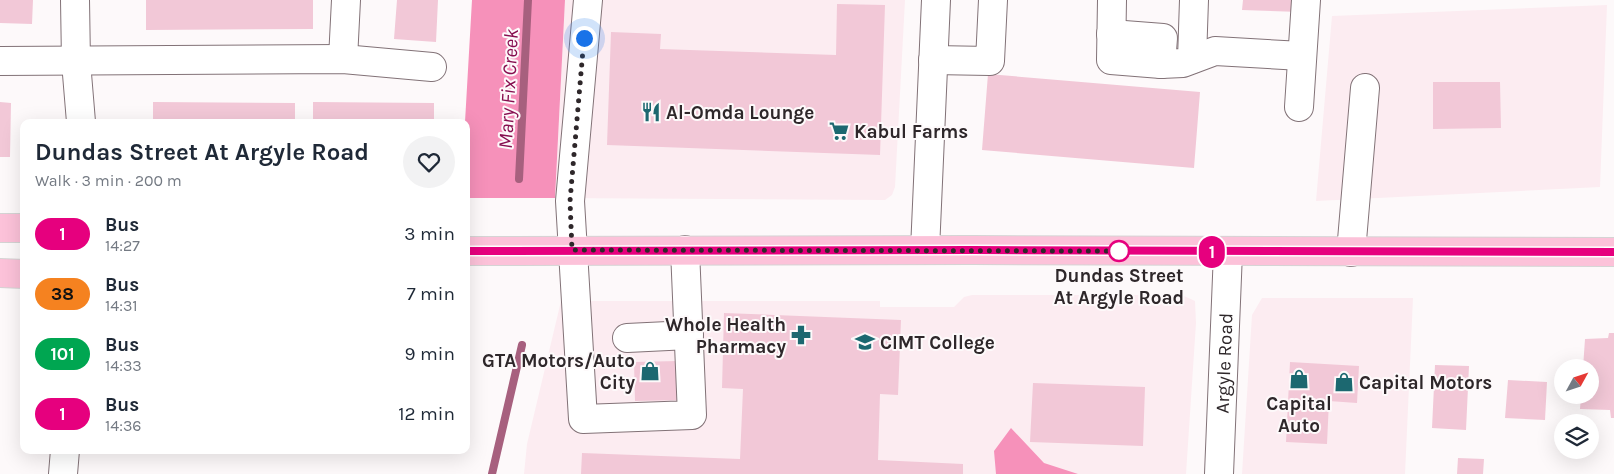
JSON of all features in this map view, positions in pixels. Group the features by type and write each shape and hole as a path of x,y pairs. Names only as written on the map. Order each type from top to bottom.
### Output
{"main road":[{"path":"0,228 20,228"},
{"path":"470,251 1614,252"},
{"path":"0,274 20,274"}],"street":[{"path":"75,0 76,62 82,119"},
{"path":"342,58 346,0"},
{"path":"588,0 570,201 583,419 692,415 685,250"},
{"path":"925,250 936,0"},
{"path":"932,60 990,61 992,0"},
{"path":"1112,0 1111,60 1160,64 1183,63 1215,51 1302,56"},
{"path":"1192,59 1194,0"},
{"path":"1299,108 1306,0"},
{"path":"0,61 76,62 342,58 432,67"},
{"path":"1351,252 1365,88"},
{"name":"Argyle Road","path":"1219,474 1228,252"},
{"path":"627,338 689,335"},
{"path":"63,474 65,454"}],"shaded area":[{"path":"472,0 565,0 555,198 470,198 470,119 465,119"},
{"path":"565,0 905,0 895,187 892,195 885,200 555,198"},
{"path":"1607,5 1600,187 1316,201 1332,16"},
{"path":"972,295 1182,295 1195,301 1196,323 1186,474 524,474 527,444 561,301 880,301 880,307 954,307 964,297"},
{"path":"1262,298 1413,298 1405,474 1242,474 1252,315"},
{"path":"1011,428 1044,463 1078,474 996,474 994,451"}],"building":[{"path":"0,0 33,0 32,24 0,23"},
{"path":"146,0 313,0 313,29 146,30"},
{"path":"397,0 438,0 436,42 394,39"},
{"path":"1243,0 1301,0 1300,12 1242,10"},
{"path":"837,4 885,5 880,155 607,145 611,32 661,34 660,49 836,55"},
{"path":"988,74 1200,92 1194,168 982,150"},
{"path":"1433,82 1500,82 1501,128 1433,129"},
{"path":"0,102 11,103 10,157 0,157"},
{"path":"153,102 295,103 295,119 153,119"},
{"path":"313,102 434,103 434,119 313,119"},
{"path":"724,313 901,320 898,395 880,394 878,460 963,464 963,474 581,474 582,453 740,459 743,389 722,388"},
{"path":"1609,333 1614,333 1614,418 1611,418 1610,410 1580,409 1580,404 1599,404 1599,359 1584,359 1585,339 1608,338"},
{"path":"678,361 680,400 635,401 634,362"},
{"path":"1290,362 1359,366 1357,403 1329,401 1327,444 1286,442"},
{"path":"1435,365 1469,366 1466,430 1432,428"},
{"path":"1508,380 1547,382 1545,420 1505,418"},
{"path":"1033,383 1145,387 1143,446 1030,442"},
{"path":"1458,458 1484,459 1483,474 1457,474"}],"waterway":[{"name":"Mary Fix Creek","path":"519,179 528,0"},
{"name":"Mary Fix Creek","path":"492,474 522,345"}],"bus line":[{"name":"1","path":"470,251 1614,252"}],"place":[{"name":"Al-Omda Lounge","path":"651,112"},
{"name":"Kabul Farms","path":"839,131"},
{"name":"Dundas Street At Argyle Road","path":"1119,251"},
{"name":"Whole Health Pharmacy","path":"801,335"},
{"name":"CIMT College","path":"865,342"},
{"name":"GTA Motors/Auto City","path":"650,371"},
{"name":"Capital Auto","path":"1299,379"},
{"name":"Capital Motors","path":"1344,382"}],"route":[{"path":"584,38 570,201 572,250 1119,251"}]}
